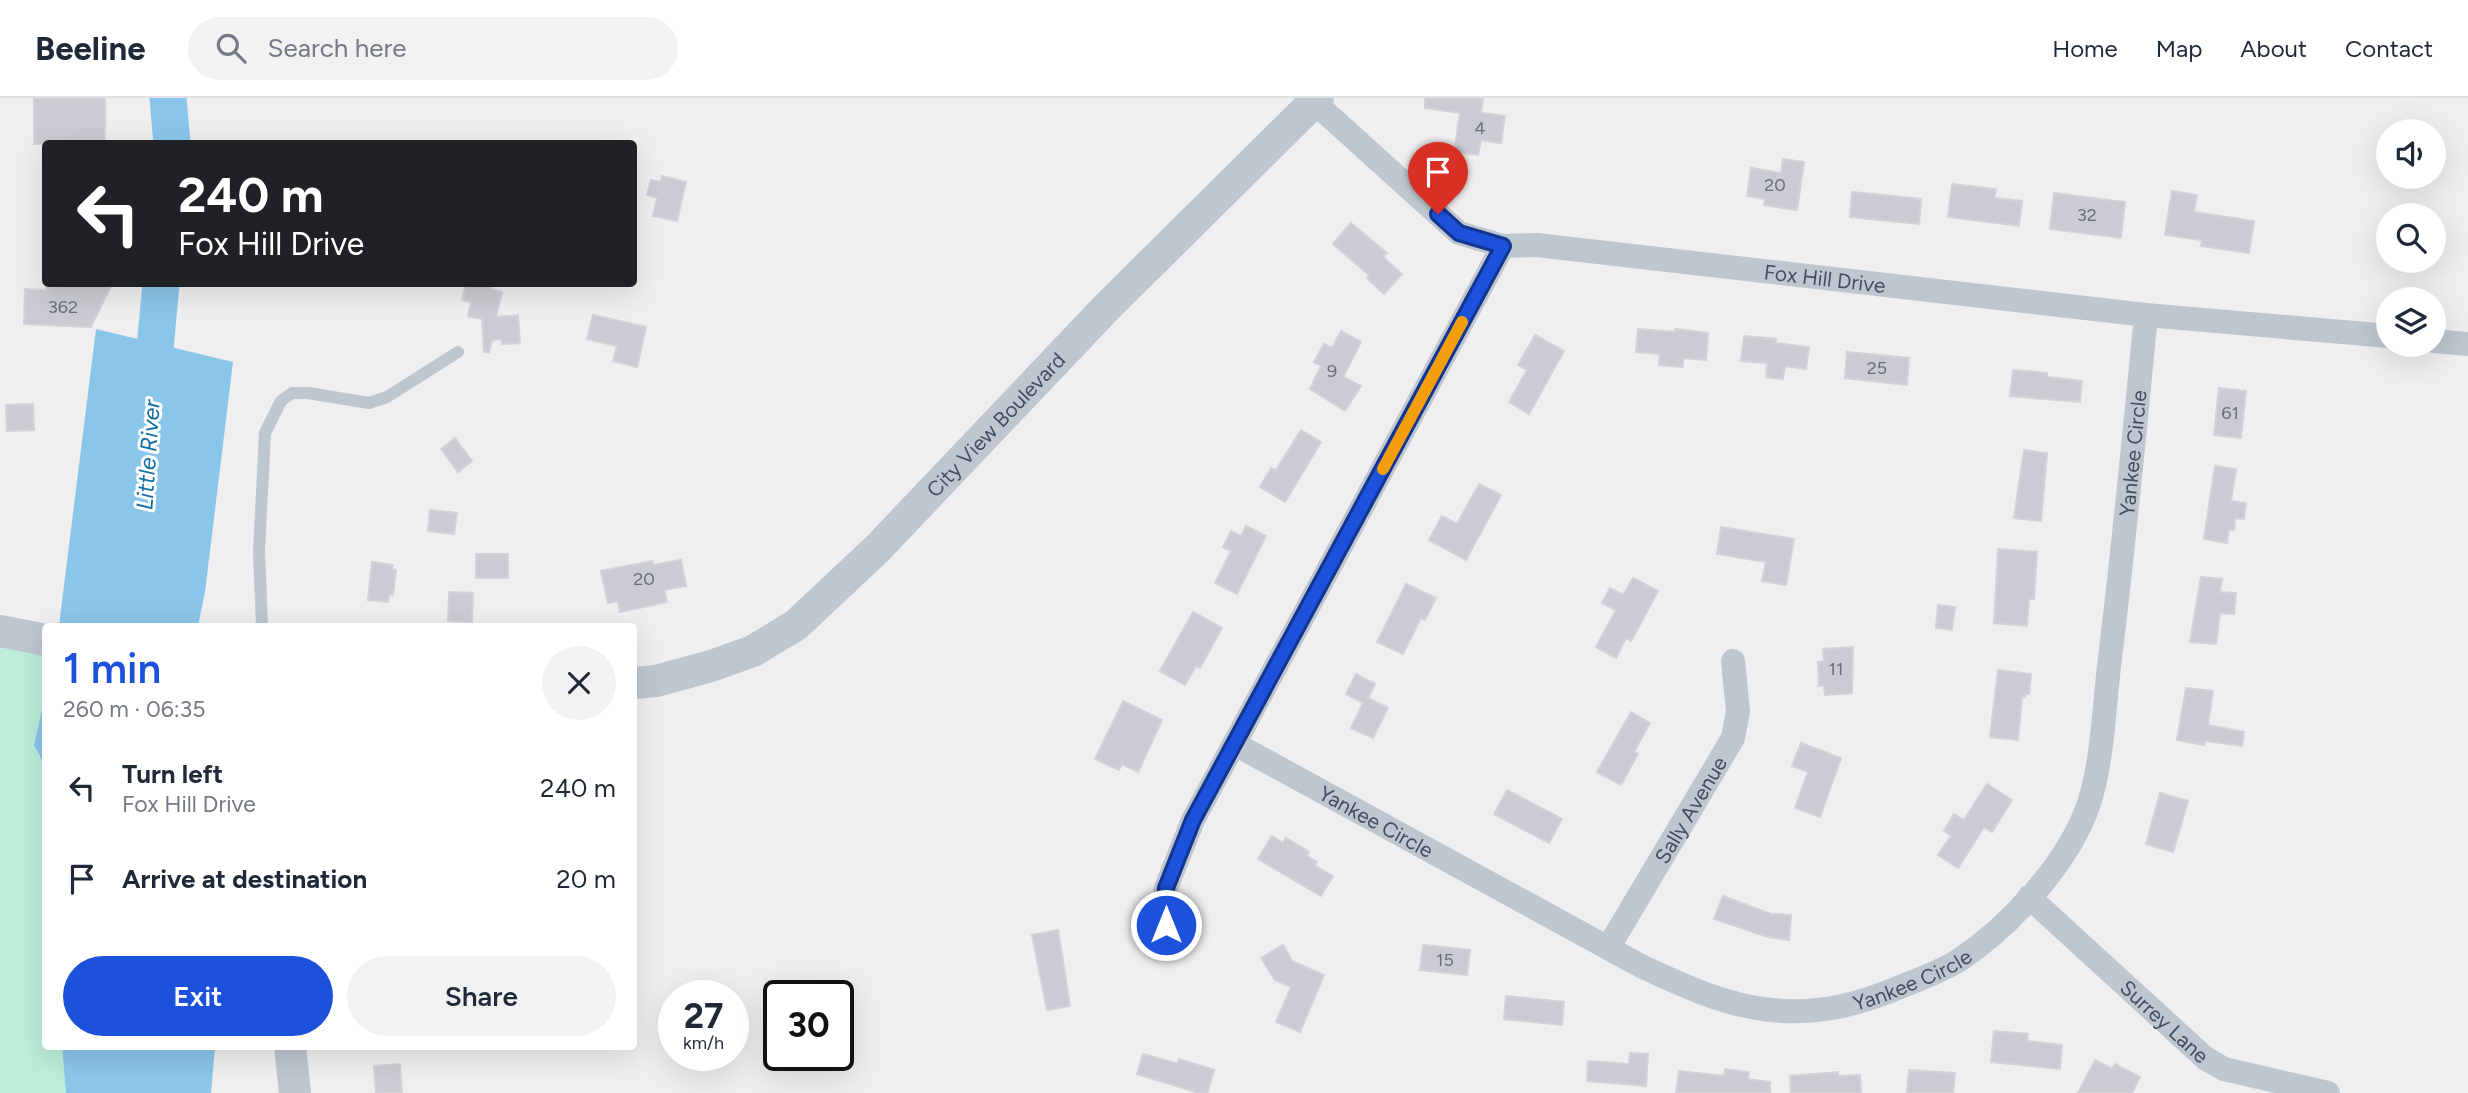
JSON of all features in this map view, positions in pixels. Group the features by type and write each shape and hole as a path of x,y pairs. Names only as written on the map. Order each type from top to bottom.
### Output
{"street":[{"name":"Fox Hill Drive","path":"1316,100 1459,233 1503,246 1537,245 2146,315 2376,335"},
{"name":"City View Boulevard","path":"637,683 656,681 711,666 753,650 796,625 877,549 1136,279 1316,100"},
{"path":"1167,945 1164,904 1166,888 1193,820 1503,246"},
{"name":"Yankee Circle","path":"1235,744 1608,948 1684,986 1723,1000 1773,1010 1825,1010 1875,998 1956,962 1988,937 2029,897 2069,846 2092,792 2126,522 2146,315"},
{"path":"2446,342 2468,344"},
{"name":"Sally Avenue","path":"1608,948 1733,738 1738,711 1733,661"},
{"name":"Surrey Lane","path":"2029,897 2205,1058 2224,1069 2328,1093"},
{"path":"290,1050 295,1093"}],"lane":[{"path":"262,623 259,551 265,433 281,401 292,393 308,393 369,403 387,397 458,352"}],"green space":[{"path":"0,646 42,653 38,752 42,765 42,1050 62,1050 66,1093 0,1093"}],"water":[{"path":"96,329 233,362 205,592 199,623 59,623"},
{"path":"42,709 42,763 34,746"},
{"path":"62,1050 215,1050 211,1093 66,1093"}],"building":[{"path":"34,98 105,98 105,140 42,140 42,144 34,144"},
{"path":"1425,98 1483,98 1481,113 1505,116 1501,143 1481,140 1478,155 1454,152 1460,113 1425,108"},
{"path":"1783,159 1804,162 1797,210 1764,205 1765,199 1747,196 1751,168 1781,173"},
{"path":"662,176 686,182 677,221 653,216 657,198 647,195 651,180 661,182"},
{"path":"1952,184 1996,189 1994,198 2022,201 2019,226 1948,217"},
{"path":"2172,191 2197,195 2194,212 2254,221 2249,253 2201,246 2202,240 2165,235"},
{"path":"1852,192 1921,199 1919,224 1850,217"},
{"path":"2054,193 2125,202 2121,238 2050,229"},
{"path":"1351,223 1387,253 1383,257 1402,274 1384,294 1367,278 1369,275 1333,244"},
{"path":"46,287 111,287 91,327 24,324 25,289 46,290"},
{"path":"465,287 491,287 502,292 496,317 518,315 520,343 502,344 502,339 492,340 489,352 484,352 482,319 468,316 471,302 462,300"},
{"path":"593,315 646,327 637,367 613,361 617,346 587,339"},
{"path":"1638,329 1675,332 1675,329 1708,333 1706,360 1683,358 1683,367 1659,365 1660,354 1636,352"},
{"path":"1341,331 1361,342 1343,377 1361,386 1345,411 1310,389 1321,366 1314,362 1324,344 1332,348"},
{"path":"1535,335 1564,351 1529,414 1509,402 1527,370 1518,365"},
{"path":"1744,336 1776,339 1775,343 1809,347 1806,369 1785,366 1783,379 1766,377 1767,363 1741,361"},
{"path":"1847,352 1909,358 1907,385 1845,378"},
{"path":"2013,370 2047,373 2047,377 2082,381 2080,402 2010,396"},
{"path":"2219,388 2246,391 2241,438 2214,435"},
{"path":"33,404 34,430 7,431 6,405"},
{"path":"1301,430 1321,442 1285,502 1260,487 1271,468 1276,470"},
{"path":"455,438 472,461 458,472 441,449"},
{"path":"2024,450 2047,453 2041,521 2014,518"},
{"path":"2215,466 2236,469 2231,501 2246,503 2244,519 2235,518 2234,530 2229,530 2227,543 2204,539"},
{"path":"1479,484 1501,495 1466,560 1429,540 1442,516 1457,524"},
{"path":"430,510 457,513 454,534 428,531"},
{"path":"1246,526 1266,536 1237,594 1215,583 1231,551 1223,547 1231,531 1241,536"},
{"path":"1721,527 1794,539 1786,585 1762,581 1766,562 1717,554"},
{"path":"1998,549 2037,552 2034,599 2029,599 2027,626 1994,623"},
{"path":"476,554 508,554 508,578 476,578"},
{"path":"681,560 686,586 664,590 667,602 620,612 618,601 608,603 601,571 652,561 653,565"},
{"path":"372,562 393,565 392,569 396,570 393,595 389,594 388,602 368,600"},
{"path":"2201,577 2222,579 2220,592 2236,593 2234,614 2220,613 2216,644 2190,642"},
{"path":"1633,578 1658,591 1631,641 1626,638 1616,658 1596,647 1616,610 1602,603 1610,588 1623,595"},
{"path":"1406,584 1436,598 1425,620 1421,618 1403,654 1377,642"},
{"path":"449,592 473,593 472,622 448,621"},
{"path":"1938,605 1955,607 1952,630 1936,628"},
{"path":"1193,612 1222,628 1200,668 1196,666 1185,685 1160,671"},
{"path":"1853,647 1852,693 1825,695 1824,685 1819,686 1818,662 1824,661 1823,649"},
{"path":"1998,670 2031,674 2029,694 2022,697 2018,740 1990,737"},
{"path":"1356,674 1375,684 1368,698 1388,708 1373,738 1351,728 1363,703 1346,694"},
{"path":"2186,688 2213,691 2208,725 2244,732 2242,746 2205,741 2204,745 2177,740"},
{"path":"1123,701 1162,720 1138,772 1122,764 1119,770 1095,759"},
{"path":"1631,712 1650,723 1634,752 1638,754 1621,785 1597,772"},
{"path":"1801,743 1841,758 1820,817 1795,808 1808,772 1792,766"},
{"path":"1987,784 2012,800 1992,832 1984,827 1958,868 1938,855 1951,836 1944,831 1954,814 1964,820"},
{"path":"1507,790 1562,819 1549,843 1494,814"},
{"path":"2160,793 2188,801 2173,852 2146,844"},
{"path":"1272,836 1283,843 1286,838 1309,852 1307,856 1317,862 1315,866 1333,876 1321,896 1258,859"},
{"path":"1723,896 1771,914 1791,915 1789,940 1768,937 1714,919"},
{"path":"1058,930 1070,1006 1047,1010 1032,935"},
{"path":"1283,945 1292,961 1324,975 1300,1032 1276,1022 1291,987 1275,980 1261,958"},
{"path":"1423,945 1470,950 1467,975 1420,970"},
{"path":"1506,996 1564,1002 1562,1025 1504,1019"},
{"path":"1994,1031 2028,1034 2027,1041 2062,1045 2060,1069 1991,1062"},
{"path":"1630,1053 1648,1054 1646,1086 1587,1081 1588,1061 1629,1064"},
{"path":"1143,1054 1178,1064 1179,1059 1214,1070 1207,1093 1137,1074"},
{"path":"2095,1060 2112,1069 2115,1064 2140,1077 2132,1093 2078,1093"},
{"path":"400,1064 402,1093 376,1093 374,1066"},
{"path":"1725,1069 1749,1072 1748,1079 1770,1082 1770,1093 1676,1093 1679,1071 1724,1076"},
{"path":"1909,1070 1955,1073 1953,1093 1907,1093"},
{"path":"1838,1072 1838,1076 1860,1075 1861,1093 1791,1093 1790,1076"}],"waterway":[{"name":"Little River","path":"168,98 172,140"},
{"name":"Little River","path":"151,391 161,287"}],"slow traffic":[{"path":"1383,469 1462,322"}],"route":[{"path":"1166,925 1166,888 1193,820 1503,246 1459,233 1438,214"}]}
